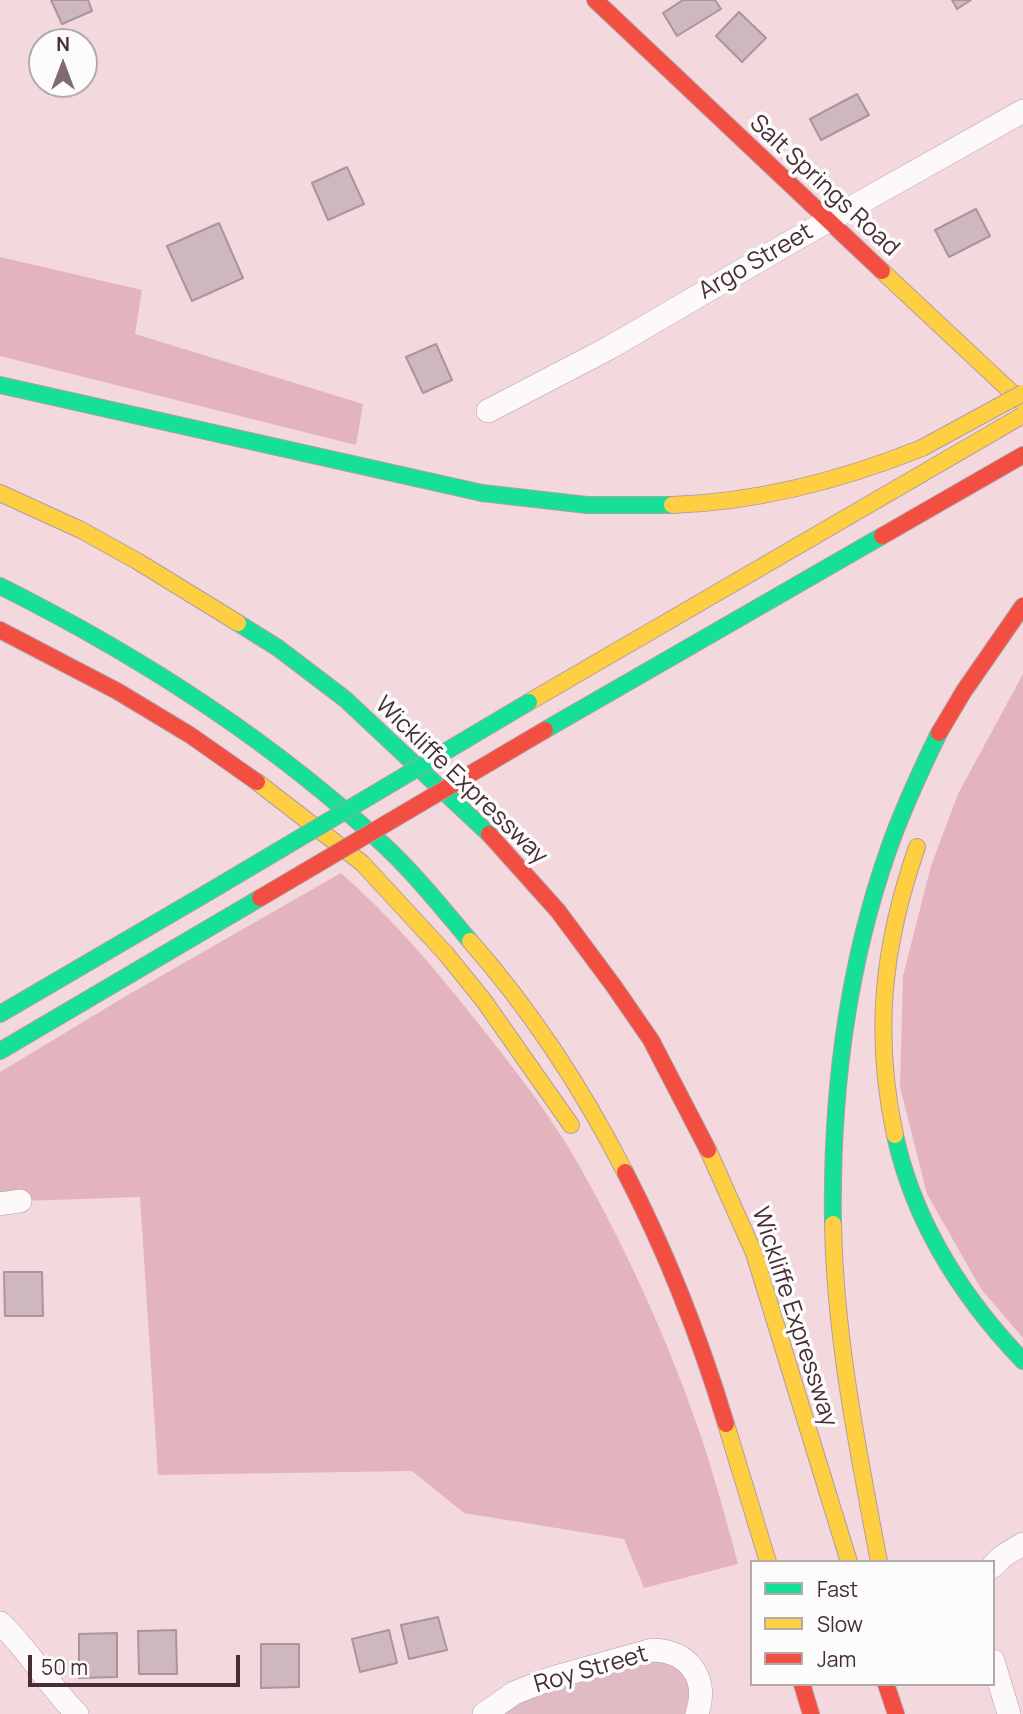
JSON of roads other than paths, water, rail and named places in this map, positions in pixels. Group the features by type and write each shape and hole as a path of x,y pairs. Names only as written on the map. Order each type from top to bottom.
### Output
{"main road":[{"name":"Salt Springs Road","path":"596,0 827,221 1023,403"},
{"path":"0,385 459,487 536,501 638,507 762,497 846,478 922,448 1023,393"},
{"path":"0,1014 1023,415"},
{"path":"0,1051 545,730 1023,455"},
{"name":"Wickliffe Expressway","path":"0,493 81,530 137,561 278,649 345,699 498,842 558,911 651,1040 707,1147 754,1253 848,1560"},
{"path":"0,586 126,652 230,719 285,761 387,848 456,923 561,1063 611,1146 654,1229 694,1322 767,1560"},
{"path":"879,1560 843,1348 834,1259 834,1124 846,1011 870,901 903,809 947,720 1023,606"},
{"path":"0,630 117,691 190,735 288,804 362,863 446,954 484,1002 576,1134"},
{"path":"923,833 895,913 884,970 881,1031 889,1110 912,1197 937,1250 986,1320 1023,1362"},
{"path":"656,1277 695,1368 727,1429"},
{"path":"803,1686 811,1714"},
{"path":"888,1686 896,1714"}],"street":[{"name":"Argo Street","path":"488,411 609,348 1023,111"},
{"path":"995,1564 1023,1544"},
{"path":"0,1623 16,1638 77,1714"},
{"name":"Roy Street","path":"484,1714 514,1693 552,1678 652,1650 667,1650 690,1664 701,1686 701,1703 697,1714"},
{"path":"995,1668 1009,1714"}]}
